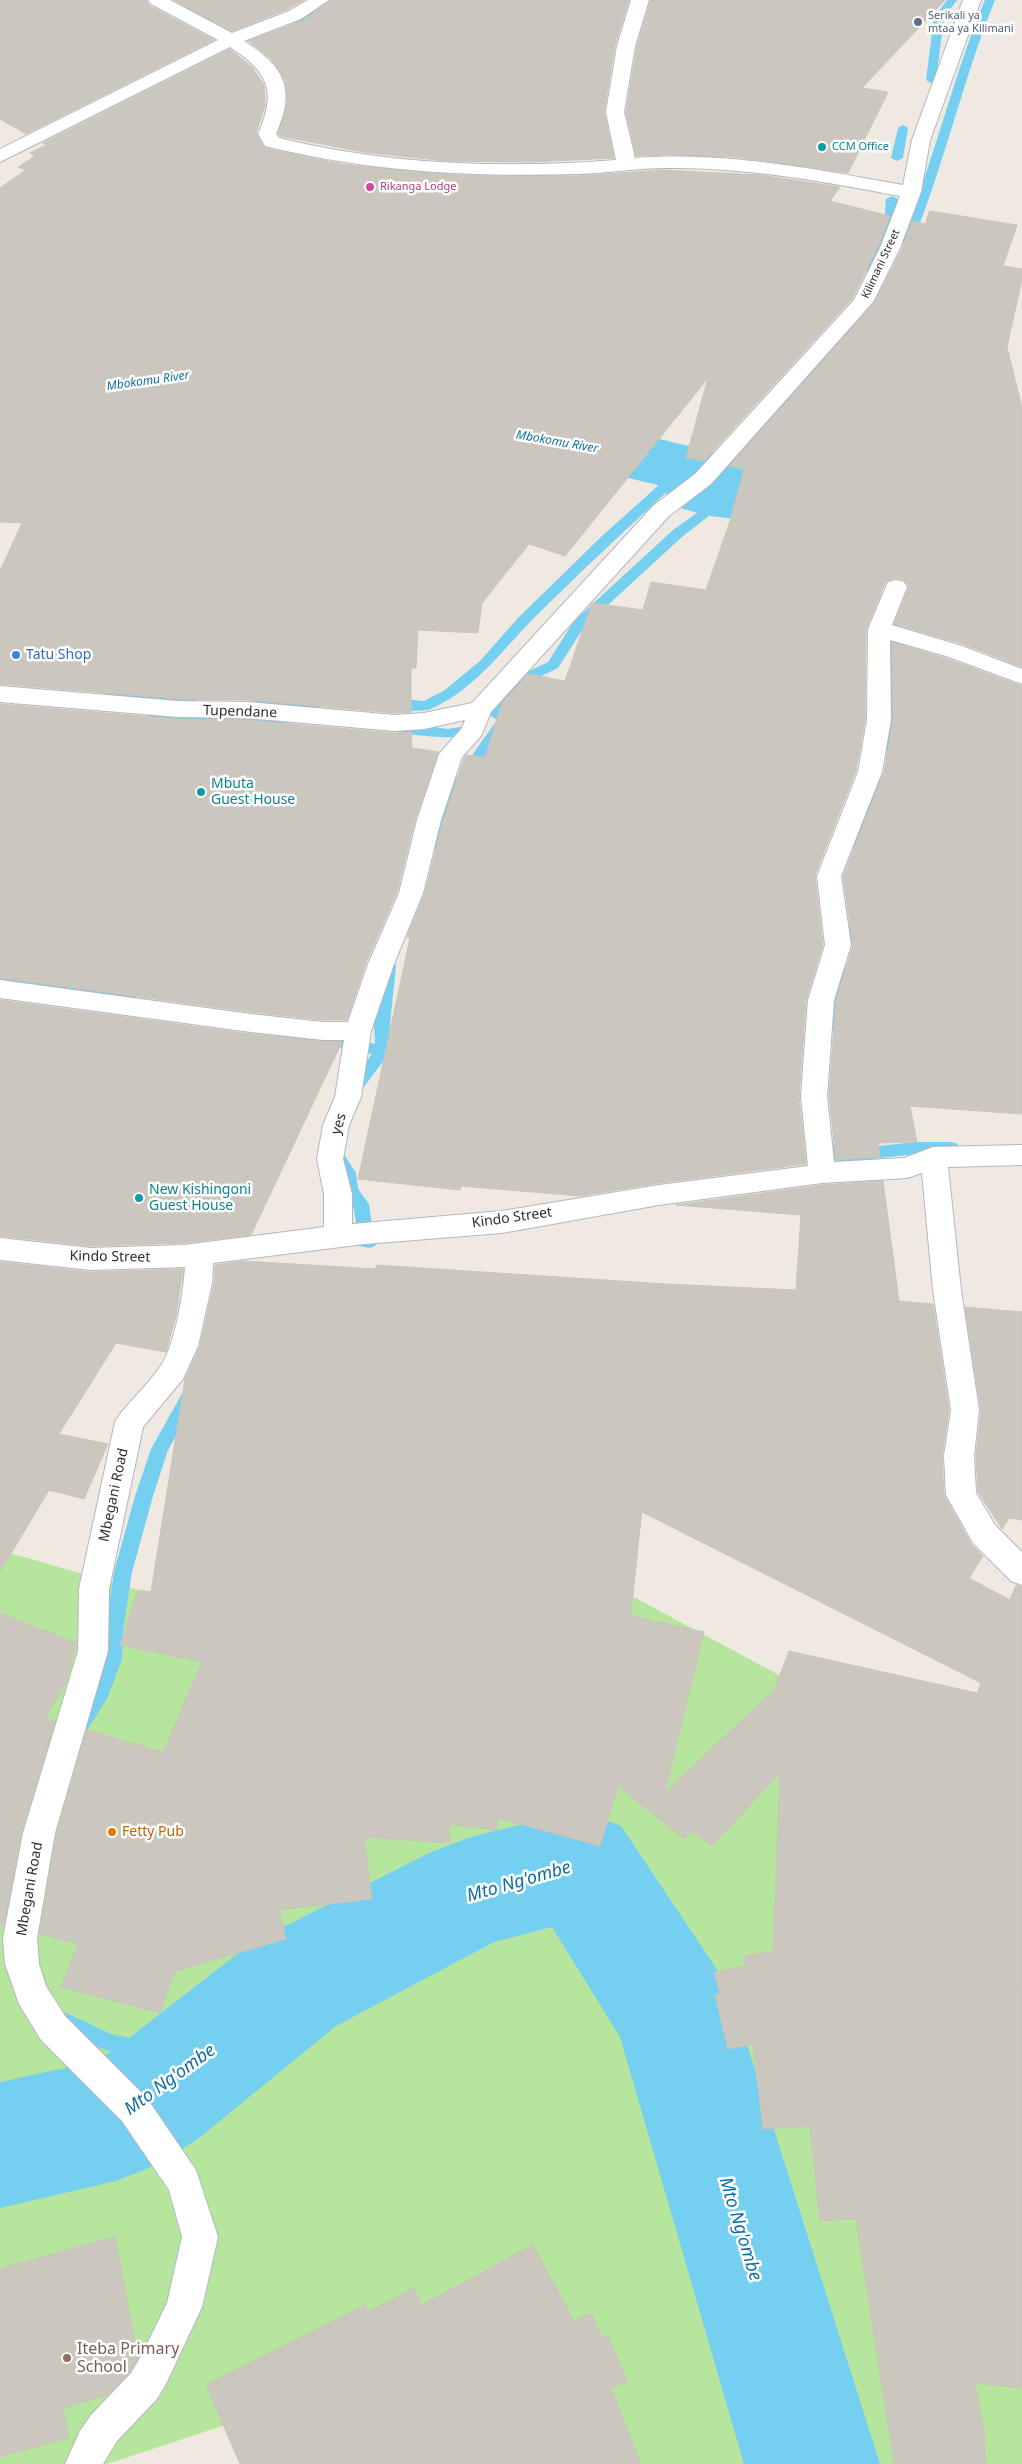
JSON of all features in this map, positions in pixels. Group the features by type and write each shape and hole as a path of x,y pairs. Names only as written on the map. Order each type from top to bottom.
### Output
{"street":[{"path":"157,0 253,54 278,86 277,106 268,134 272,142 350,160 444,170 627,166 672,162 719,164 832,178 912,192"},
{"path":"0,156 231,40 295,14 320,0"},
{"path":"627,166 615,112 626,46 640,0"},
{"name":"Kilimani Street","path":"480,709 661,511 703,479 863,302 890,248 912,192 921,140 972,0"},
{"path":"822,1173 814,1096 822,1000 838,945 829,876 870,772 879,720 879,629 896,587"},
{"path":"879,629 954,651 1022,677"},
{"name":"Tupendane","path":"0,694 178,709 248,710 395,723 424,721 480,709"},
{"name":"yes","path":"338,1236 338,1194 330,1159 336,1125 348,1097 361,1022 411,893 429,820 451,754 473,731 480,709"},
{"path":"0,989 251,1024 322,1031 361,1022"},
{"name":"Kindo Street","path":"0,1248 91,1259 144,1258 200,1253 282,1245 338,1236 502,1222 659,1195 804,1177 822,1173 907,1168 932,1157 1022,1155"},
{"path":"932,1157 942,1225 947,1290 965,1410 960,1456 960,1494 984,1534 1022,1572"},
{"name":"Mbegani Road","path":"84,2464 93,2444 104,2428 144,2386 153,2371 184,2307 200,2237 184,2182 134,2109 52,2028 31,1993 22,1964 20,1938 39,1833 92,1651 94,1589 130,1422 173,1371 184,1346 198,1283 200,1253"}],"green space":[{"path":"0,1550 315,1641 572,1564 992,1789 1022,1859 1022,2464 320,2464 280,2407 107,2464 0,2464"}],"building":[{"path":"0,0 146,0 150,6 214,40 26,134 0,119"},
{"path":"174,0 304,0 288,9 232,31"},
{"path":"331,0 629,0 615,45 604,112 614,158 532,162 447,161 363,152 280,136 278,134 287,104 285,80 271,59 248,41 302,21"},
{"path":"651,0 945,0 862,88 888,92 848,173 736,157 636,156 626,112 637,46"},
{"path":"230,49 252,67 264,85 265,106 256,133 265,148 343,164 458,175 577,176 663,170 760,175 840,187 830,201 890,216 878,247 852,299 704,461 686,458 708,378 565,556 529,544 482,603 478,633 418,630 416,668 411,668 411,712 395,713 248,700 178,699 0,684 0,571 22,523 0,522 0,188 26,170 18,167 35,156 30,153 46,145 43,143"},
{"path":"930,211 1017,225 1003,266 1022,269 1022,279 1007,347 1022,408 1022,667 963,644 894,624 909,586 904,580 896,578 886,581 866,629 865,720 856,771 815,875 823,945 806,1000 799,1096 806,1164 659,1183 580,1196 461,1186 460,1190 358,1179 410,938 407,937 425,893 443,821 464,758 466,755 485,757 502,703 528,674 565,681 592,603 643,610 651,582 706,590 729,524 744,469 729,466 874,303 902,249 912,221 925,224"},
{"path":"892,642 945,658 1022,686 1022,1114 910,1106 917,1142 878,1143 880,1157 836,1160 829,1096 836,1000 853,945 843,876 884,772 893,720"},
{"path":"0,704 178,719 248,720 395,733 411,732 412,748 439,752 415,820 397,892 366,963 347,1020 323,1020 251,1012 0,978"},
{"path":"0,1000 251,1034 342,1042 251,1235 184,1243 91,1246 0,1236"},
{"path":"883,1181 899,1301 933,1304 949,1410 942,1456 944,1495 971,1544 983,1556 969,1578 1010,1600 1016,1585 1022,1587 1022,2388 975,2383 984,2432 986,2464 894,2464 856,2219 820,2221 810,2126 763,2129 753,2044 728,2049 715,1995 720,1994 714,1972 745,1966 743,1956 773,1951 780,1773 712,1846 693,1831 684,1839 618,1786 600,1846 498,1818 496,1830 450,1824 449,1843 364,1837 372,1899 279,1910 286,1939 175,1971 160,2013 61,1987 78,1944 40,1934 57,1833 87,1730 163,1752 202,1662 120,1645 138,1590 151,1592 185,1379 200,1346 214,1283 215,1265 243,1261 376,1269 376,1265 666,1284 796,1290 801,1215 676,1205 822,1185","holes":["642,1512 981,1683 977,1693 789,1651 774,1690 665,1792 704,1632 631,1616"]},
{"path":"0,1262 91,1272 183,1269 176,1316 166,1352 116,1343 59,1434 108,1444 84,1499 49,1490 0,1572"},
{"path":"965,1307 1022,1312 1022,1520 1009,1518 1002,1529 978,1492 976,1456 981,1410"},
{"path":"0,1613 76,1643 66,1683 45,1718 55,1721 21,1832 4,1925 0,1924"},
{"path":"115,2237 138,2357 130,2372 107,2395 63,2408 69,2438 0,2457 0,2269"},
{"path":"533,2245 574,2321 591,2313 602,2338 608,2335 627,2382 611,2388 641,2464 240,2464 206,2385 365,2305 369,2312 414,2288 422,2305"}],"waterway":[{"path":"161,0 195,15 228,22"},
{"path":"283,22 320,12 339,0"},
{"path":"931,80 939,18 952,0"},
{"path":"907,241 925,198 973,41 990,0"},
{"path":"897,158 903,128"},
{"path":"864,269 890,226 892,199"},
{"path":"711,492 727,474 740,445 774,416 805,375 853,328"},
{"name":"Mbokomu River","path":"508,434 627,454 686,469 691,477 732,492 711,492 805,504 896,546 946,541 963,502 993,467 1022,460"},
{"path":"389,702 426,706 450,693 485,664 523,621 607,539 711,445"},
{"path":"434,845 448,799 505,718 491,711 511,685 553,665 579,624 678,533 732,492"},
{"path":"884,748 889,728 896,717 892,716 887,675 899,642 889,628"},
{"path":"107,697 146,697 195,704"},
{"path":"256,705 319,704"},
{"path":"154,714 205,719 284,720"},
{"path":"388,726 448,734 478,729"},
{"path":"859,847 862,827 876,782"},
{"path":"829,1026 836,995 839,951 860,919 857,913"},
{"path":"383,1051 382,1024 389,966"},
{"path":"0,982 35,987 131,994"},
{"path":"315,1036 383,1051"},
{"path":"351,1092 383,1051"},
{"path":"824,1134 823,1143 830,1151 843,1156 915,1148 952,1148"},
{"path":"337,1150 336,1154 348,1173 350,1191 361,1204 365,1233 369,1242 366,1242"},
{"path":"80,1724 100,1693 113,1659 114,1631 123,1572 144,1496 160,1449 190,1395"},
{"name":"Mto Ng'ombe","path":"0,2145 116,2119 155,2095 293,1985 471,1892 579,1865 675,2013 812,2464"},
{"path":"64,2022 79,2031 111,2043 196,2063"}],"place":[{"name":"Serikali ya mtaa ya Kilimani","path":"918,22"},
{"name":"CCM Office","path":"822,147"},
{"name":"Rikanga Lodge","path":"370,187"},
{"name":"Tatu Shop","path":"16,655"},
{"name":"Mbuta Guest House","path":"201,792"},
{"name":"New Kishingoni Guest House","path":"139,1198"},
{"name":"Fetty Pub","path":"112,1832"},
{"name":"Iteba Primary School","path":"67,2358"}]}
